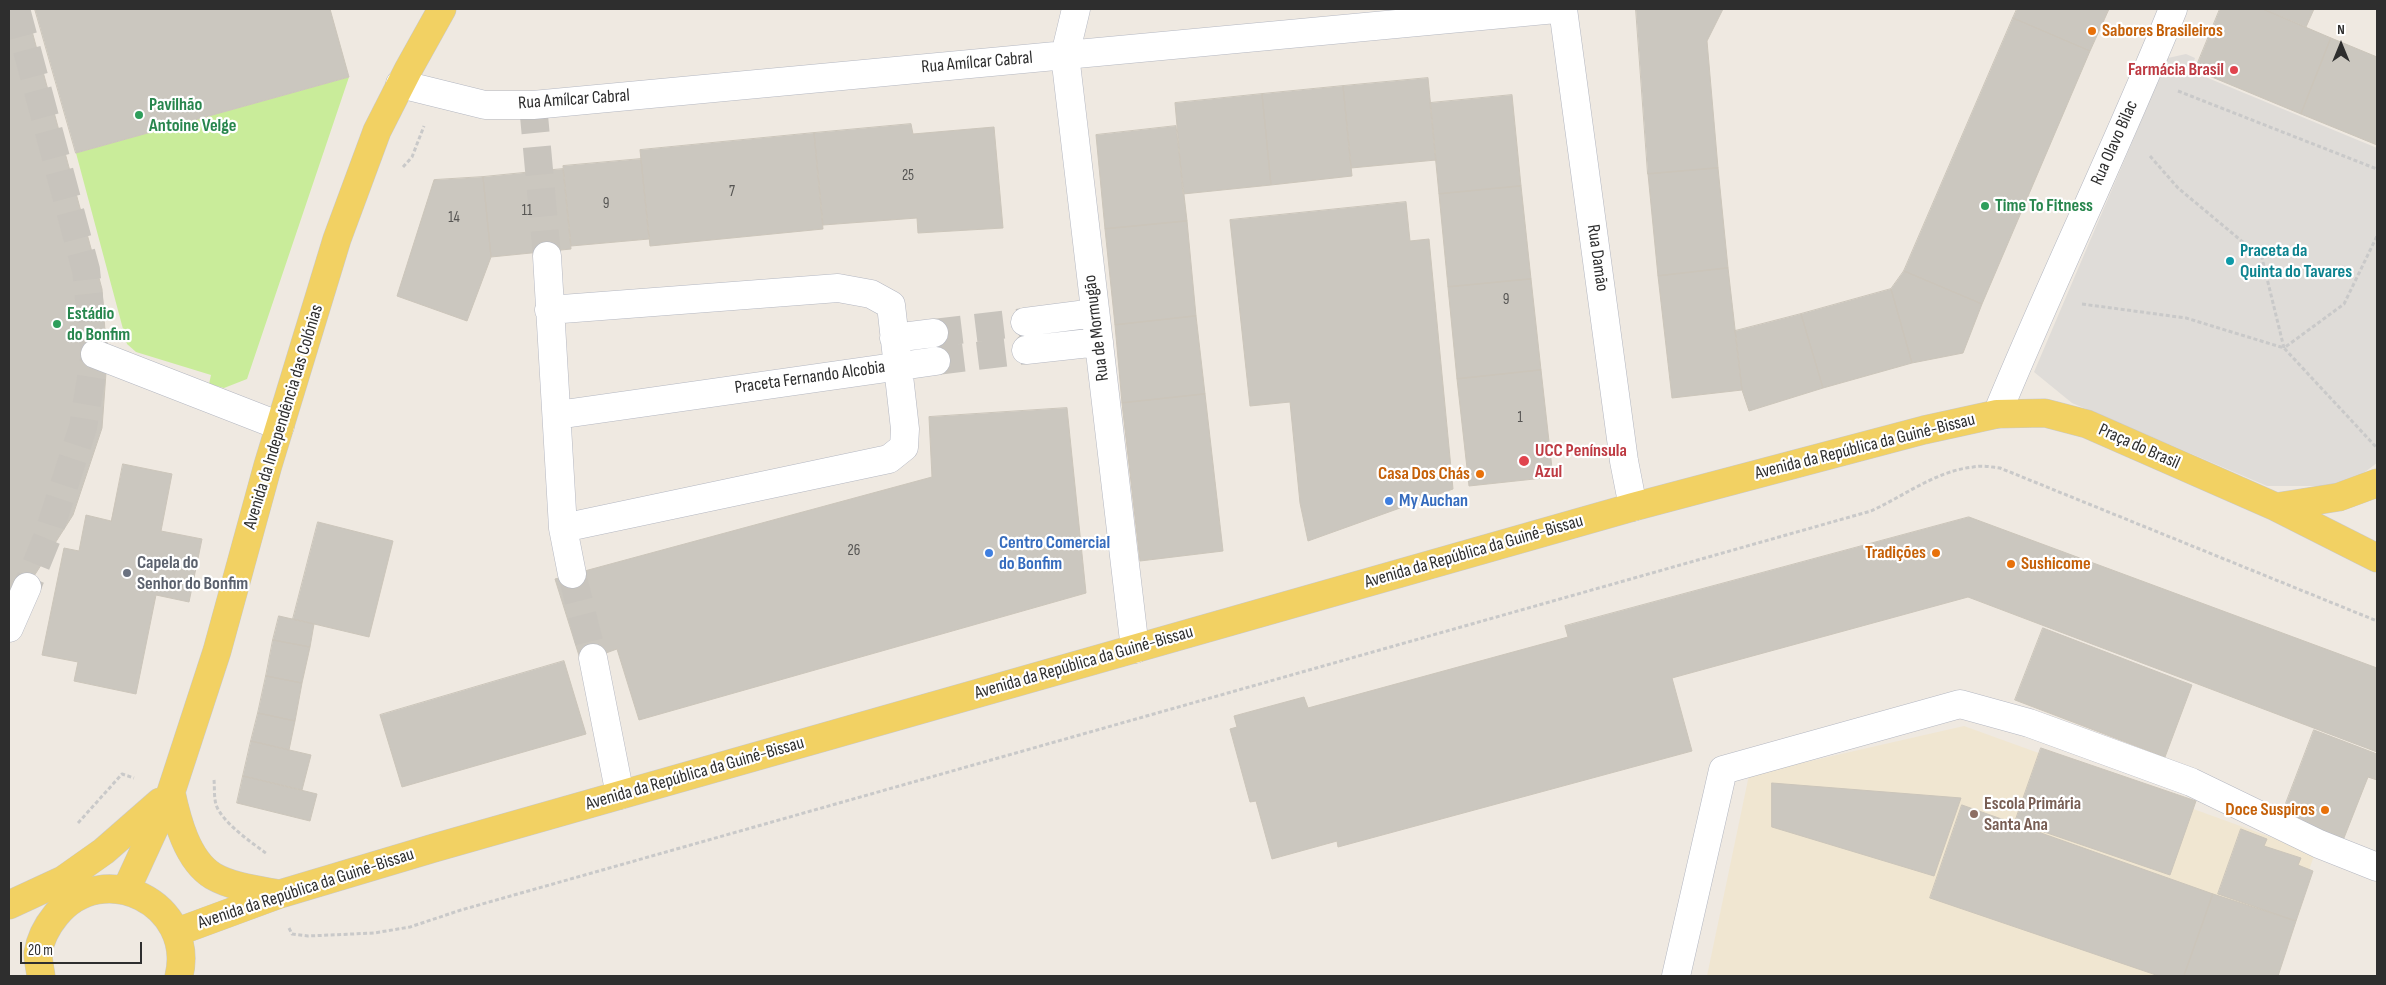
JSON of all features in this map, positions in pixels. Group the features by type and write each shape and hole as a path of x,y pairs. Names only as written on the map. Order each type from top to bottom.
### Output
{"main road":[{"name":"Avenida da Independência das Colónias","path":"126,890 171,792 217,652 280,426 337,240 377,131 400,84 442,9"},
{"name":"Praça do Brasil","path":"1997,414 2045,413 2087,424 2276,507 2377,558"},
{"name":"Avenida da República da Guiné-Bissau","path":"177,932 280,894 620,795 1633,507 1843,450 1997,414"},
{"path":"2276,507 2339,497 2377,483"},
{"path":"9,907 71,874 132,828 171,792 179,827 192,853 213,876 244,888 280,894"},
{"path":"9,907 90,890 126,890 156,904 177,932 183,961 179,976"},
{"path":"41,976 38,953 47,926 65,904 90,890"}],"street":[{"name":"Rua de Mormugão","path":"1076,9 1065,55 1135,649"},
{"name":"Rua Amílcar Cabral","path":"400,84 437,95 485,105 533,106 1556,9"},
{"name":"Rua Damão","path":"1563,9 1624,461 1633,507"},
{"name":"Rua Olavo Bilac","path":"1997,414 2058,268 2145,78 2173,9"},
{"path":"548,256 549,310 563,528 572,574"},
{"name":"Praceta Fernando Alcobia","path":"549,310 838,288 871,294 891,305 897,366 557,415"},
{"path":"1025,322 1096,313"},
{"path":"894,338 934,333"},
{"path":"1026,350 1099,342"},
{"path":"95,354 280,426"},
{"path":"563,528 889,459 904,447 905,429 897,366 936,361"},
{"path":"9,628 27,587"},
{"path":"593,658 620,795"},
{"path":"1676,976 1723,770 1960,704 2029,722 2191,782 2319,844 2377,867"}],"path":[{"path":"2145,78 2377,169"},
{"path":"402,169 412,157 437,95"},
{"path":"2148,153 2178,188 2262,258 2284,348 2376,447"},
{"path":"2284,348 2344,304 2377,236"},
{"path":"2081,304 2186,318 2284,348"},
{"path":"214,775 215,798 218,810 242,836 272,858 288,926 292,934 300,936 374,933 410,927 500,899 1871,511 1932,479 1959,469 1976,466 2000,468 2377,621"}],"shaded area":[{"name":"Praceta da Quinta do Tavares","path":"2186,54 2195,58 2191,71 2377,148 2377,463 2346,486 2267,486 2072,403 2034,372 2168,58"},
{"name":"Escola Primária Santa Ana","path":"1964,726 2315,853 2272,976 1707,976 1749,775"}],"green space":[{"path":"349,77 247,379 224,388 209,384 211,375 136,352 127,344 76,153"}],"building":[{"name":"Estádio do Bonfim","path":"9,9 26,9 102,289 107,359 102,428 73,515 27,587 9,603"},
{"name":"Pavilhão Antoine Velge","path":"35,9 330,9 349,77 76,153"},
{"path":"1636,9 1723,9 1707,41 1718,168 1648,174"},
{"path":"2017,9 2109,9 2090,51 2013,18"},
{"path":"2220,9 2263,9 2331,38 2301,114 2195,70"},
{"path":"2263,9 2314,9 2306,27"},
{"path":"2013,18 2090,51 1982,304 1904,271"},
{"path":"2331,38 2377,57 2377,145 2301,114"},
{"path":"1428,78 1436,160 1351,168 1343,86"},
{"path":"1343,86 1352,176 1271,185 1262,94"},
{"path":"1262,94 1271,185 1183,194 1175,103"},
{"path":"1512,95 1521,186 1439,194 1430,103"},
{"path":"911,124 913,134 994,127 1003,228 918,233 917,218 823,225 814,133"},
{"path":"1176,126 1187,221 1105,229 1096,135"},
{"path":"814,133 823,229 650,246 640,150"},
{"path":"641,159 649,239 571,246 563,166"},
{"path":"1718,168 1728,268 1658,276 1648,174"},
{"path":"563,169 571,249 491,257 483,177"},
{"path":"483,177 491,257 467,321 397,296 434,180"},
{"path":"1521,186 1531,279 1448,287 1439,194"},
{"path":"1406,202 1410,241 1429,239 1453,489 1308,541 1300,503 1290,402 1250,406 1230,220"},
{"path":"1187,221 1196,316 1115,325 1105,229"},
{"path":"1728,268 1742,390 1672,398 1658,276"},
{"path":"1904,271 1982,304 1963,353 1912,363 1891,289"},
{"path":"1531,279 1541,370 1457,379 1448,287"},
{"path":"1891,289 1912,363 1823,388 1801,314"},
{"path":"1801,314 1823,388 1749,411 1742,390 1735,331"},
{"path":"1196,316 1205,394 1122,403 1115,325"},
{"path":"1541,370 1553,477 1469,486 1457,379"},
{"path":"1205,394 1223,551 1140,561 1122,403"},
{"path":"1067,408 1086,593 639,720 617,649 581,662 555,579 932,477 929,417"},
{"name":"Capela do Senhor do Bonfim","path":"123,464 172,474 161,531 202,539 189,602 156,595 136,694 74,681 78,662 42,655 64,548 79,551 86,515 111,521"},
{"path":"1969,517 2377,668 2377,752 1968,597 1672,678 1692,751 1338,847 1337,841 1272,859 1256,801 1250,802 1230,729 1237,727 1234,716 1304,697 1308,708 1568,637 1565,626"},
{"path":"318,522 393,541 369,637 293,619"},
{"path":"279,616 314,624 310,647 273,640"},
{"path":"2043,628 2192,685 2165,757 2015,700"},
{"path":"273,640 310,647 302,683 266,676"},
{"path":"564,661 586,734 402,787 380,715"},
{"path":"266,676 302,683 295,721 258,713"},
{"path":"258,713 295,721 289,750 251,741"},
{"path":"2314,730 2377,754 2377,780 2368,777 2342,843 2280,819"},
{"path":"251,741 311,755 302,790 243,776"},
{"path":"2041,748 2196,801 2170,875 2015,822"},
{"path":"243,776 317,794 310,821 237,803"},
{"path":"1772,783 1961,798 1934,876 1772,827"},
{"path":"1962,805 2213,894 2184,976 2159,976 1930,898"},
{"path":"2241,829 2267,839 2264,846 2301,858 2298,865 2313,871 2296,921 2218,894"},
{"path":"2213,894 2296,921 2278,976 2184,976"}],"tunnel":[{"path":"16,9 86,270 95,354 83,427 47,538 27,587"},
{"path":"533,105 547,256"},
{"path":"934,333 1025,322"},
{"path":"936,361 1026,350"},
{"path":"572,574 593,658"}],"place":[{"name":"Sabores Brasileiros","path":"2092,31"},
{"name":"Farmácia Brasil","path":"2234,70"},
{"name":"Pavilhão Antoine Velge","path":"139,115"},
{"name":"Time To Fitness","path":"1985,206"},
{"name":"Praceta da Quinta do Tavares","path":"2230,261"},
{"name":"Estádio do Bonfim","path":"57,324"},
{"name":"UCC Península Azul","path":"1524,461"},
{"name":"Casa Dos Chás","path":"1480,474"},
{"name":"My Auchan","path":"1389,501"},
{"name":"Centro Comercial do Bonfim","path":"989,553"},
{"name":"Tradições","path":"1936,553"},
{"name":"Sushicome","path":"2011,564"},
{"name":"Capela do Senhor do Bonfim","path":"127,573"},
{"name":"Doce Suspiros","path":"2325,810"},
{"name":"Escola Primária Santa Ana","path":"1974,814"}]}
